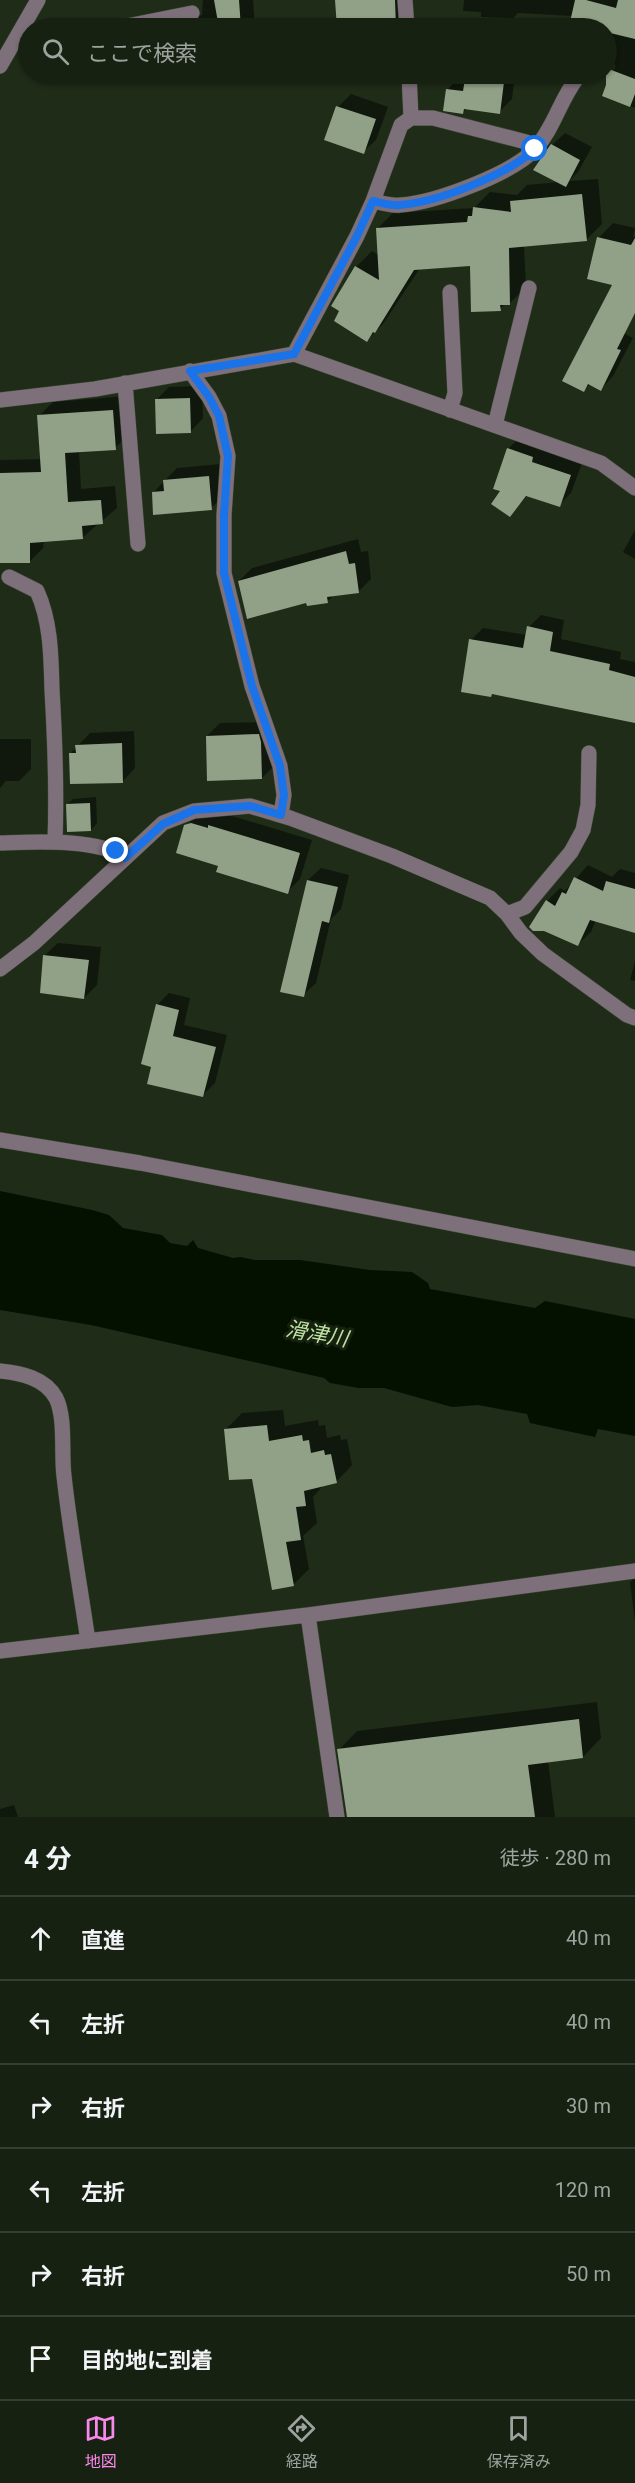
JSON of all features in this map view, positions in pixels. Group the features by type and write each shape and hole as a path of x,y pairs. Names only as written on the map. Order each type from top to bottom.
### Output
{"street":[{"path":"31,18 38,0"},
{"path":"405,0 406,18"},
{"path":"167,18 192,13"},
{"path":"0,66 18,46"},
{"path":"409,84 411,118"},
{"path":"373,201 390,205 421,202 509,168 535,149 551,128 573,84"},
{"path":"294,354 357,236 373,201 401,125 411,118 433,118 526,142 535,149"},
{"path":"495,425 529,288"},
{"path":"450,292 454,393 450,410"},
{"path":"0,400 125,383 294,354 601,463 635,488"},
{"path":"190,371 209,397 219,416 228,456 224,515 224,573 252,686 280,766 284,795 281,815"},
{"path":"125,383 138,544"},
{"path":"9,577 37,591 44,606 50,633 57,777 55,841"},
{"path":"507,914 525,907 571,852 583,830 588,805 589,753"},
{"path":"0,969 34,944 163,824 194,810 250,806 281,815 392,856 490,897 521,933 543,954 627,1015 635,1018"},
{"path":"0,843 55,841 116,851 125,858"},
{"path":"0,1140 140,1163 635,1259"},
{"path":"0,1371 19,1373 38,1380 55,1397 60,1412 63,1474 88,1641"},
{"path":"0,1651 635,1571"},
{"path":"308,1614 337,1817"}],"water":[{"name":"滑津川","path":"0,1191 92,1210 109,1215 123,1228 162,1235 170,1243 187,1246 193,1240 198,1248 233,1258 300,1260 370,1270 412,1272 428,1283 430,1289 535,1308 545,1301 635,1319 635,1436 598,1429 595,1437 530,1423 527,1414 478,1405 452,1407 384,1388 359,1388 330,1383 324,1378 91,1325 0,1310"}],"building":[{"path":"214,0 239,0 240,18 217,18"},
{"path":"335,0 395,0 396,18 336,18"},
{"path":"575,0 586,0 616,8 618,0 635,0 635,39 617,35 617,18 571,18"},
{"path":"617,72 635,79 635,94 630,107 602,96 606,85 617,84"},
{"path":"464,84 504,84 500,114 464,109 463,114 443,111 446,89 463,91"},
{"path":"336,106 376,119 364,154 324,140"},
{"path":"551,144 580,160 566,187 533,170"},
{"path":"582,194 587,241 509,248 510,305 500,305 501,311 471,312 470,266 414,270 367,342 334,321 339,311 331,306 355,266 379,280 376,228 467,222 468,216 472,216 473,207 511,212 510,201"},
{"path":"597,237 631,245 635,238 635,313 617,349 621,350 601,391 588,384 584,392 562,381 612,285 587,279"},
{"path":"190,398 191,433 156,434 155,399"},
{"path":"113,410 116,450 65,453 68,502 101,500 103,524 82,526 83,539 30,543 30,563 0,563 0,473 41,472 37,415"},
{"path":"507,448 533,457 532,462 571,475 560,507 526,496 510,517 491,504 500,491 493,489"},
{"path":"209,476 212,510 153,515 152,492 164,491 163,480"},
{"path":"346,551 349,564 355,563 359,593 327,597 328,603 307,606 306,603 247,619 238,581"},
{"path":"527,626 553,632 550,651 610,664 609,670 635,677 635,723 492,694 491,697 461,692 469,639 523,648"},
{"path":"259,734 262,779 207,781 206,736"},
{"path":"122,743 123,783 70,784 69,753 76,753 75,745"},
{"path":"90,803 91,831 67,832 66,804"},
{"path":"191,823 208,828 208,825 300,853 288,894 216,872 218,866 176,853 184,825"},
{"path":"574,877 603,891 606,881 635,889 635,933 590,920 578,946 544,931 533,931 529,927 546,900 555,906 562,892 566,894"},
{"path":"307,880 338,887 329,923 322,921 304,997 280,992"},
{"path":"43,955 89,960 84,999 40,993"},
{"path":"156,1004 179,1010 173,1036 216,1047 203,1097 147,1084 151,1067 141,1064"},
{"path":"267,1425 269,1441 302,1435 303,1441 309,1440 311,1453 324,1450 325,1455 331,1454 337,1483 304,1491 306,1506 296,1507 301,1540 286,1542 294,1586 272,1590 252,1479 229,1480 224,1429"},
{"path":"579,1719 583,1758 528,1765 535,1817 347,1817 337,1749"}],"route":[{"path":"116,851 125,858 163,824 194,810 250,806 281,815 284,795 280,766 252,686 224,573 224,515 228,456 219,416 209,397 190,371 294,354 357,236 373,201 390,205 421,202 471,185 509,168 535,149"}]}
